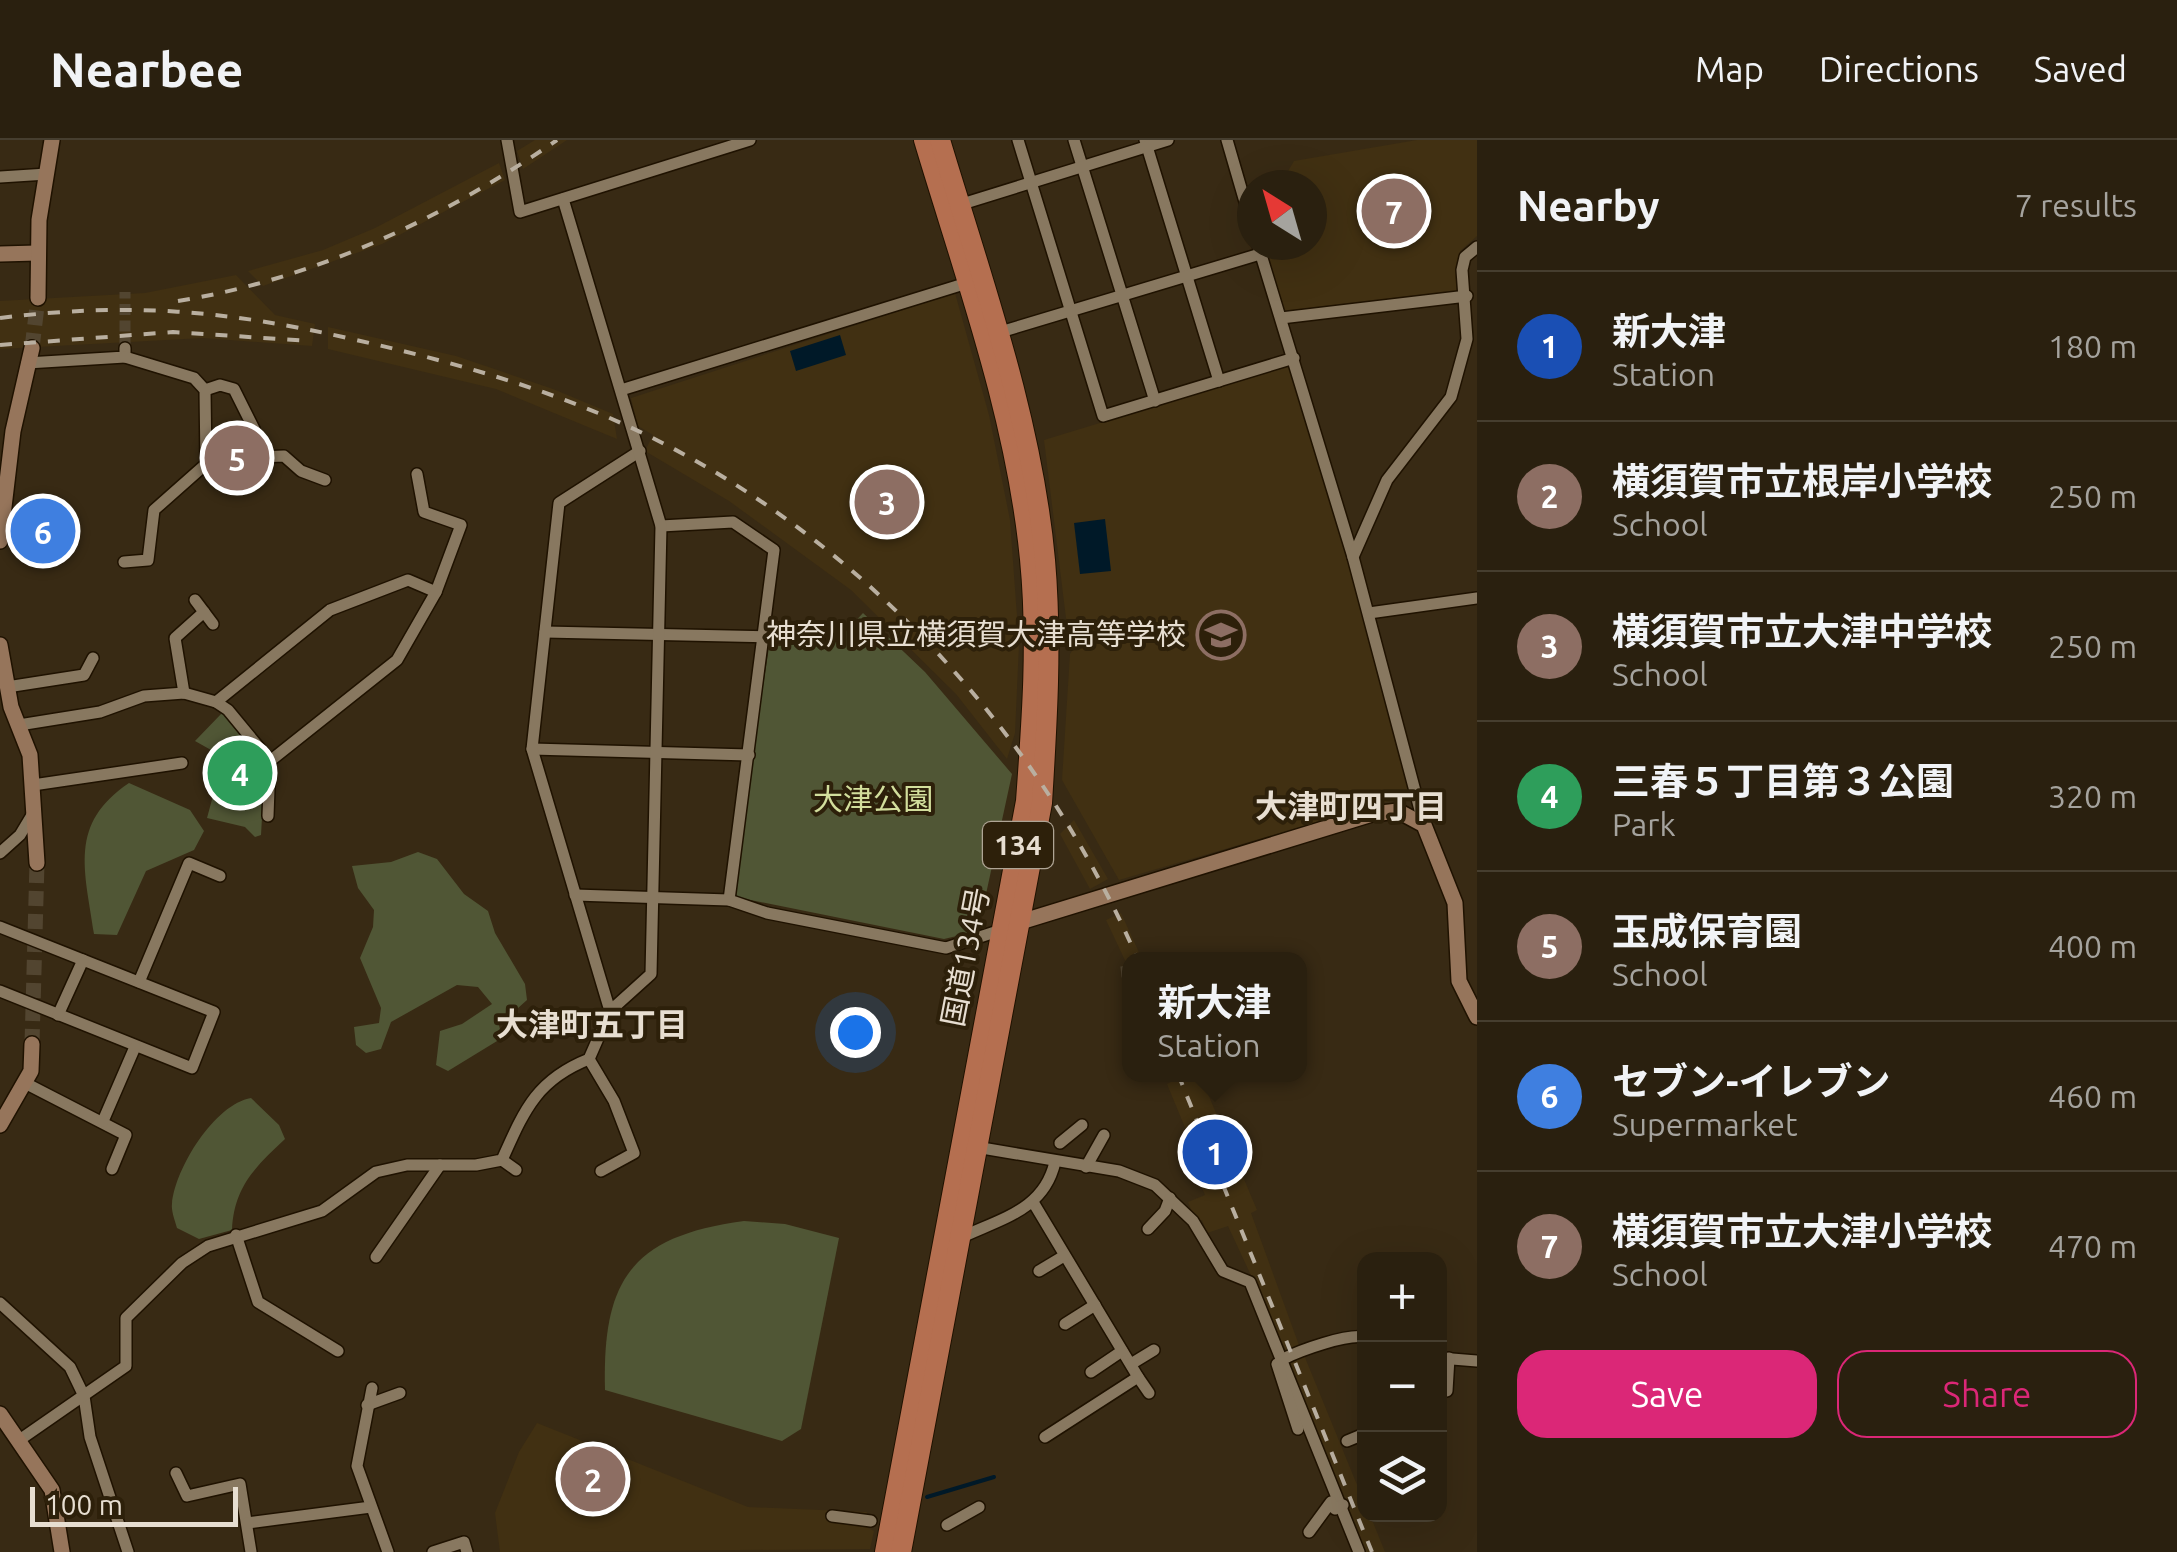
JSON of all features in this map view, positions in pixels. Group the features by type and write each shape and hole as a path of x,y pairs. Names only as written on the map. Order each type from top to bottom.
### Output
{"highway":[{"name":"国道134号","path":"901,1552 976,1147 1009,926 1026,801 1034,626 1021,494 967,282 924,140"},
{"name":"国道134号","path":"885,1552 1009,926 1042,803 1049,626 1035,492 997,333 940,140"}],"street":[{"path":"38,298 37,253 52,140"},
{"path":"507,140 520,212 750,140"},
{"path":"1018,140 1103,416 1294,358"},
{"path":"1074,140 1154,401"},
{"path":"959,204 1146,143 1168,140"},
{"path":"1227,140 1237,174"},
{"path":"1146,143 1219,381"},
{"path":"0,177 47,174"},
{"path":"18,1441 126,1366 126,1318 182,1263 236,1236 322,1211 376,1172 407,1165 476,1166 502,1160 547,1078 589,1059 610,1011 652,974 661,526 564,198"},
{"path":"1353,556 1387,480 1451,397 1467,339 1467,296 1462,270 1465,257 1477,246"},
{"path":"0,254 37,253"},
{"path":"997,333 1237,257"},
{"path":"1262,260 1353,556 1424,826 1455,902 1459,981 1477,1017"},
{"path":"621,390 967,282"},
{"path":"1280,318 1467,296"},
{"path":"0,541 12,431 30,355 125,353 194,378 205,390 206,464 154,510 148,560 124,562"},
{"path":"205,390 220,385 234,389 254,428 260,456 284,456 301,471 325,480"},
{"path":"610,1011 532,750 559,503 640,450"},
{"path":"270,761 397,660 436,592 460,525 424,512 418,474"},
{"path":"661,526 733,522 772,546 764,638 729,900"},
{"path":"216,702 330,610 408,580 436,592"},
{"path":"1369,613 1477,598"},
{"path":"195,600 213,624"},
{"path":"184,693 175,638 204,612"},
{"path":"545,632 819,638"},
{"path":"0,646 6,686 30,755 38,863"},
{"path":"6,686 84,675 94,658"},
{"path":"19,725 100,712 144,696 184,693 216,702 270,761 268,816"},
{"path":"532,750 749,754"},
{"path":"32,785 182,763"},
{"path":"0,853 20,835 35,810"},
{"path":"574,895 729,900 922,946 946,948 1372,814 1398,811 1424,826"},
{"path":"139,982 189,864 220,876"},
{"path":"0,926 214,1012 192,1068 0,991"},
{"path":"58,1015 83,960"},
{"path":"0,1125 31,1071 32,1044"},
{"path":"103,1121 135,1046"},
{"path":"589,1059 614,1101 634,1153 601,1171"},
{"path":"25,1083 126,1135 112,1169"},
{"path":"1060,1144 1082,1125"},
{"path":"1086,1167 1104,1136"},
{"path":"976,1147 1119,1171 1155,1185 1193,1221 1223,1271 1250,1282 1359,1552"},
{"path":"502,1160 516,1170"},
{"path":"960,1238 1034,1202 1049,1187 1055,1162"},
{"path":"376,1257 440,1164"},
{"path":"1148,1229 1165,1211 1170,1198"},
{"path":"1034,1202 1149,1394"},
{"path":"236,1236 258,1302 338,1351"},
{"path":"1038,1272 1064,1256"},
{"path":"0,1303 70,1367 84,1396 90,1437 128,1552"},
{"path":"1066,1324 1094,1305"},
{"path":"1298,1430 1277,1362 1326,1347 1342,1337 1357,1337"},
{"path":"1131,1364 1154,1350"},
{"path":"1091,1372 1122,1351"},
{"path":"1447,1358 1477,1361"},
{"path":"1045,1437 1138,1377"},
{"path":"372,1388 357,1466 388,1552"},
{"path":"367,1405 400,1393"},
{"path":"0,1414 52,1490 62,1552"},
{"path":"1347,1441 1357,1437"},
{"path":"176,1473 187,1496 240,1484 251,1552"},
{"path":"1310,1532 1331,1502 1335,1509 1343,1506"},
{"path":"247,1522 371,1507"},
{"path":"947,1524 979,1507"},
{"path":"832,1516 871,1521"},
{"path":"433,1552 464,1542 467,1552"}],"shaded area":[{"path":"535,140 567,140 523,169 517,151"},
{"path":"1417,140 1477,140 1477,236 1460,251 1459,293 1281,318 1267,260 1327,260 1327,170 1289,170 1294,161"},
{"path":"499,163 505,180 382,244 263,286 248,271 323,250 375,228"},
{"path":"236,275 275,315 315,324 312,346 203,338 0,349 0,301 145,293"},
{"path":"955,293 989,415 1010,520 1019,644 1015,733 1007,759 956,694 851,590 729,501 645,451 653,435 638,426 631,398"},
{"path":"328,327 456,356 553,389 613,414 617,439 496,389 328,349"},
{"name":"神奈川県立横須賀大津高等学校","path":"1290,365 1414,785 1409,795 1119,880 1062,780 1070,654 1074,648 1066,618 1044,440"},
{"path":"1074,820 1108,879 1090,889 1060,834"},
{"path":"1121,913 1139,952 1122,954 1106,920"},
{"path":"1203,1082 1257,1210 1251,1213 1300,1348 1286,1351 1228,1226 1207,1233 1202,1220 1196,1222 1188,1202 1205,1195 1182,1141 1186,1130 1167,1084"},
{"path":"1304,1355 1357,1485 1357,1522 1373,1522 1385,1552 1365,1552 1289,1362"},
{"path":"537,1423 748,1507 867,1512 866,1527 874,1531 870,1549 500,1552 495,1513 519,1452"}],"green space":[{"name":"大津公園","path":"863,613 925,672 1012,774 978,931 944,939 731,896 769,647 837,641"},
{"path":"222,713 265,765 261,835 255,837 245,827 207,818 217,781 211,750 195,741"},
{"path":"129,783 190,810 204,831 194,850 146,871 117,935 94,934 85,869 89,832 110,799"},
{"path":"418,852 437,859 464,894 488,911 495,933 525,984 527,1000 499,1025 502,1038 448,1071 436,1065 440,1031 462,1024 492,1004 478,987 457,985 391,1022 381,1049 366,1053 356,1045 354,1027 379,1023 381,1008 360,958 373,927 374,910 358,888 352,866 391,862"},
{"path":"251,1098 279,1125 285,1139 248,1179 237,1202 232,1230 199,1239 177,1228 172,1204 175,1189 189,1156 211,1125 237,1103"},
{"path":"744,1221 785,1224 839,1238 801,1429 782,1441 605,1390 610,1319 618,1292 631,1270 650,1252 675,1238"}],"water":[{"path":"840,335 846,355 796,371 790,351"},
{"path":"1105,519 1111,571 1080,574 1074,523"}],"waterway":[{"path":"927,1497 994,1477"}],"tunnel":[{"path":"125,292 125,348"},
{"path":"32,348 38,298"},
{"path":"32,1044 37,863"}],"railway":[{"path":"178,301 279,278 376,242 469,195 557,140"},
{"path":"0,318 135,310 219,315 305,329 446,362 538,390 598,413 686,456 770,507 848,567 920,635 986,709 1044,788 1095,872 1134,952"},
{"path":"0,345 173,332 310,341"},
{"path":"1181,1082 1372,1552"}],"place":[{"name":"横須賀市立大津小学校","path":"1394,211"},
{"name":"玉成保育園","path":"237,458"},
{"name":"横須賀市立大津中学校","path":"887,502"},
{"name":"セブン-イレブン","path":"43,531"},
{"name":"神奈川県立横須賀大津高等学校","path":"1221,635"},
{"name":"三春５丁目第３公園","path":"240,773"},
{"name":"新大津","path":"1215,1152"},
{"name":"横須賀市立根岸小学校","path":"593,1479"}],"district":[{"name":"大津町四丁目","path":"1351,807"},
{"name":"大津町五丁目","path":"592,1025"}]}
